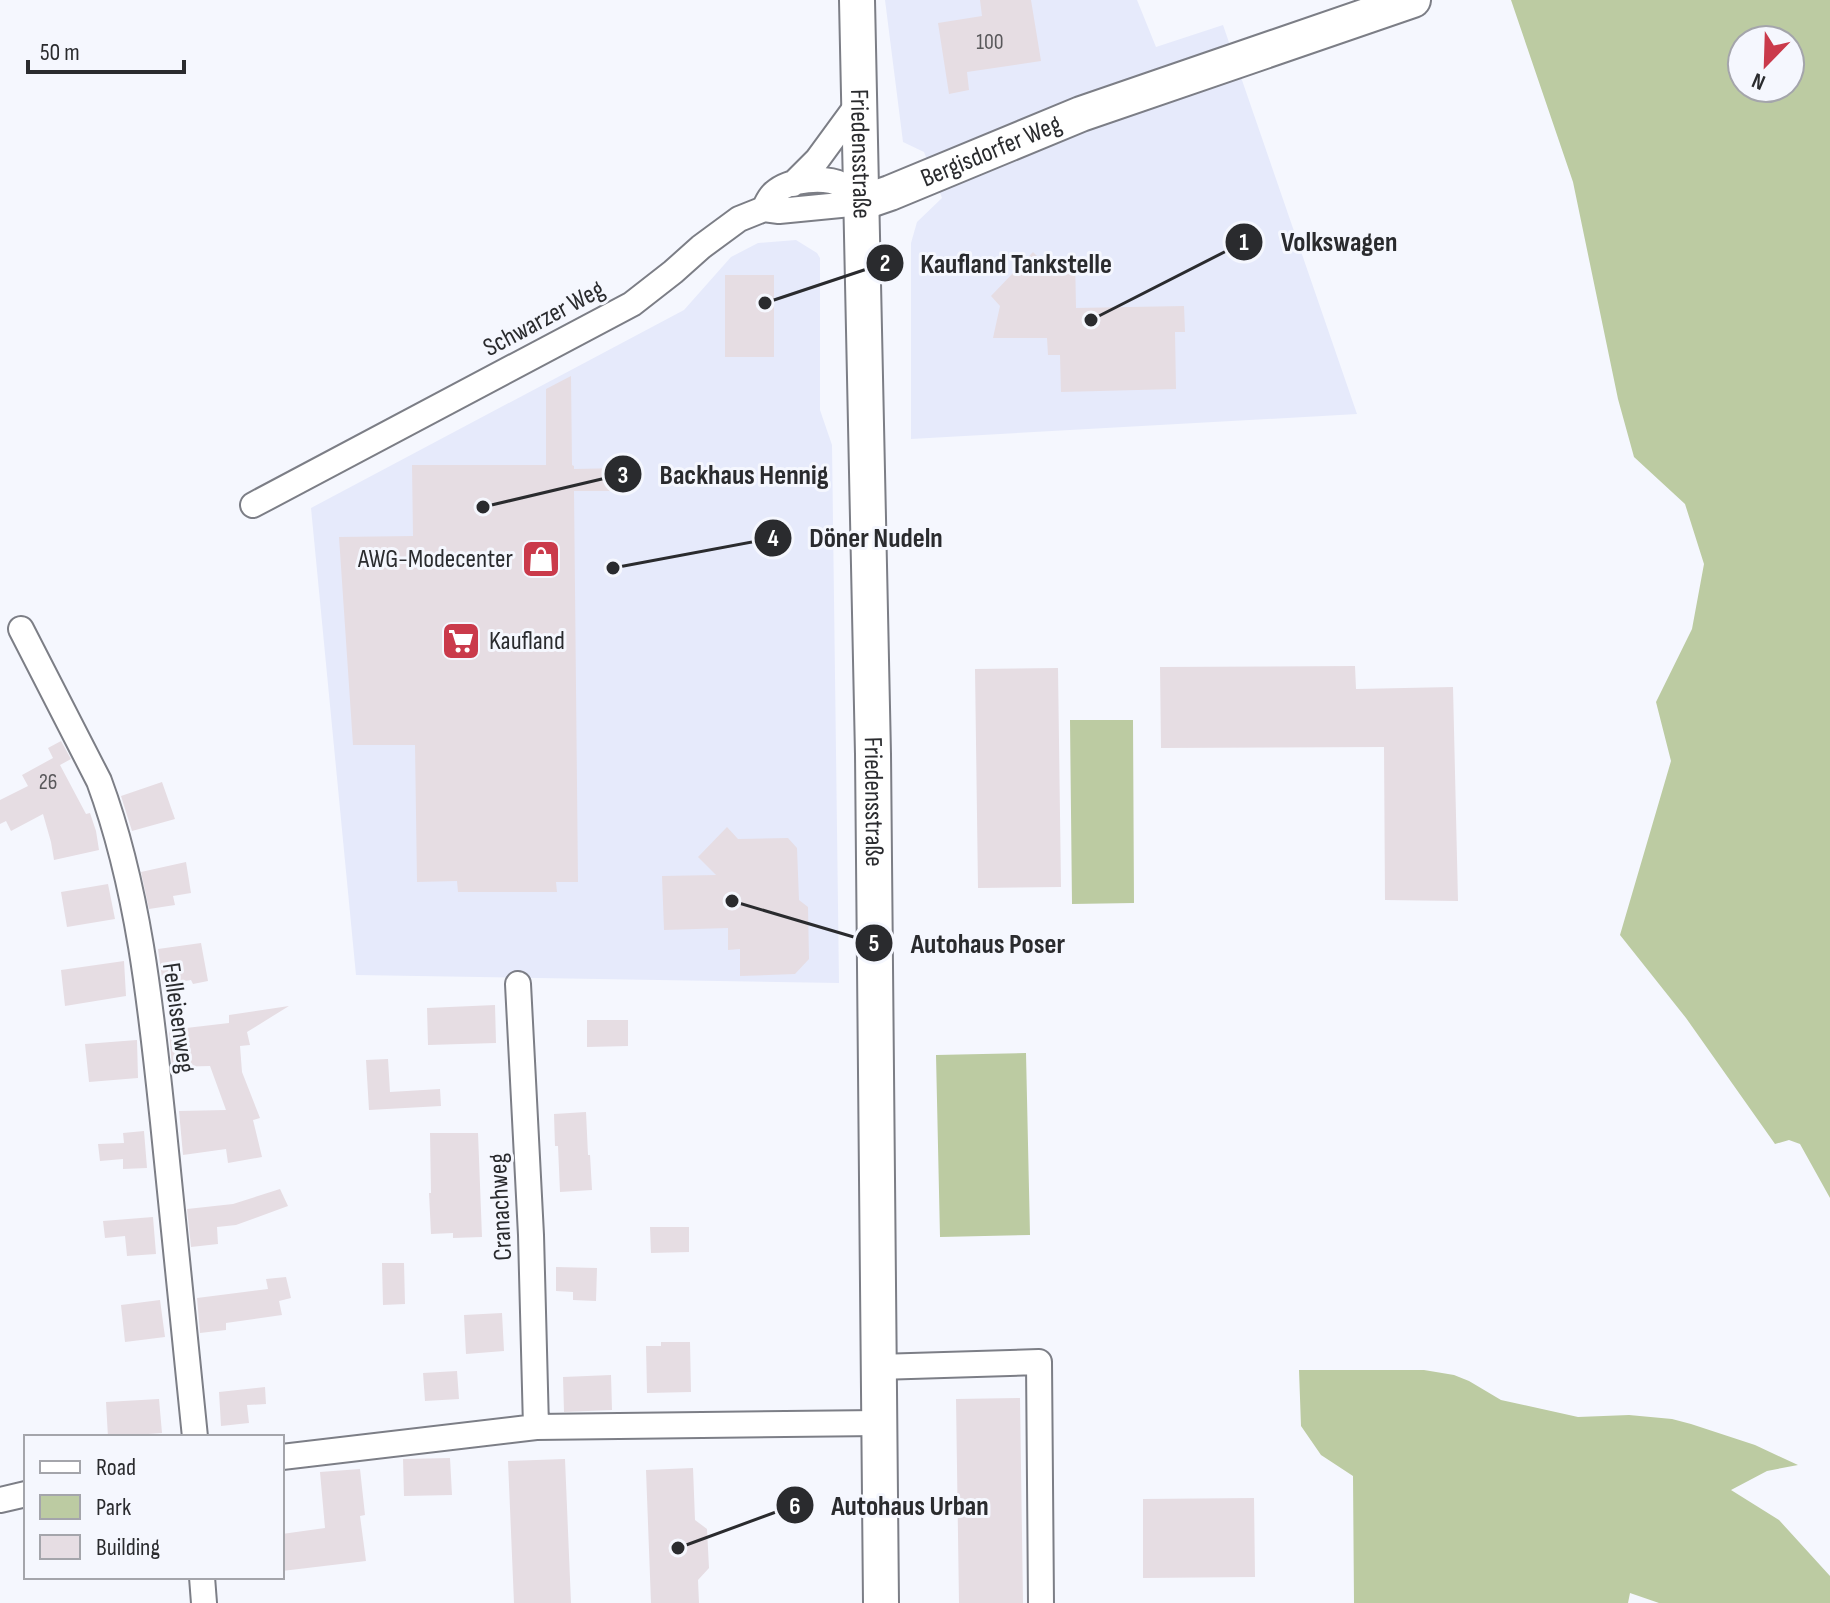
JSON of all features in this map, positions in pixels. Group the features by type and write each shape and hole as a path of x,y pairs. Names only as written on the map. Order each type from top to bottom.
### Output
{"street":[{"name":"Friedensstraße","path":"857,0 873,722 881,1603"},
{"name":"Bergisdorfer Weg","path":"861,203 1081,114 1413,0"},
{"path":"793,184 817,160 858,104"},
{"path":"764,209 776,191 813,180 842,184 853,191 861,203"},
{"name":"Schwarzer Weg","path":"253,505 632,304 739,219 764,209 779,211 861,203"},
{"name":"Felleisenweg","path":"21,629 99,781 128,882 154,1035 195,1435"},
{"name":"Cranachweg","path":"518,984 531,1235 536,1427"},
{"path":"878,1367 1039,1362 1041,1603"},
{"path":"284,1457 536,1427 879,1423"},
{"path":"0,1500 24,1494"},
{"path":"202,1579 204,1603"}],"shaded area":[{"path":"885,0 1137,0 1156,47 1223,25 1357,414 911,439 911,243 917,222 942,198 924,152 903,142"},
{"path":"796,240 820,258 820,410 832,445 839,983 356,975 311,508 684,310 731,257 758,243"}],"green space":[{"path":"1511,0 1830,0 1830,1198 1800,1144 1789,1140 1775,1144 1686,1018 1620,935 1671,761 1656,702 1692,629 1704,564 1685,504 1634,457 1618,399 1573,182"},
{"path":"1070,720 1133,720 1134,903 1072,904"},
{"path":"1026,1053 1030,1235 940,1237 936,1055"},
{"path":"1299,1370 1424,1370 1454,1375 1501,1400 1578,1417 1629,1415 1672,1419 1755,1445 1798,1465 1767,1471 1731,1490 1779,1520 1830,1576 1830,1603 1659,1603 1630,1593 1628,1603 1354,1603 1353,1476 1321,1455 1301,1426"}],"building":[{"path":"980,0 1031,0 1041,61 967,72 969,90 949,94 938,23 982,16"},
{"path":"1033,252 1043,262 1075,255 1076,308 1184,306 1185,332 1175,332 1176,389 1061,392 1060,355 1048,355 1047,338 993,338 1000,306 991,296"},
{"path":"725,275 774,275 774,357 725,357"},
{"name":"Kaufland","path":"571,376 574,469 622,468 622,491 574,491 578,882 556,882 557,892 458,892 457,881 417,882 415,745 353,745 339,537 413,536 412,465 546,465 546,389"},
{"path":"1355,666 1356,689 1453,687 1458,901 1385,900 1384,747 1161,748 1160,667"},
{"path":"1058,668 1061,887 978,888 975,669"},
{"path":"61,741 71,759 60,765 86,814 90,813 99,850 54,860 43,814 11,831 6,821 0,824 0,800 28,786 22,775 53,758 48,748"},
{"path":"162,782 175,819 132,831 121,796"},
{"path":"727,827 738,839 788,838 797,848 799,900 808,907 809,959 795,974 740,976 740,949 728,950 728,928 664,930 662,876 716,875 698,857"},
{"path":"186,862 191,893 173,896 175,905 149,909 141,872"},
{"path":"108,884 115,919 67,927 61,892"},
{"path":"201,943 208,981 193,984 191,980 163,985 158,949"},
{"path":"124,961 126,996 65,1006 61,970"},
{"path":"495,1005 496,1043 428,1045 427,1008"},
{"path":"289,1006 247,1032 250,1045 240,1046 242,1072 260,1118 253,1120 262,1157 228,1163 226,1149 183,1155 179,1111 226,1110 210,1066 172,1067 169,1030 229,1023 229,1015"},
{"path":"587,1020 628,1020 628,1046 587,1047"},
{"path":"137,1040 138,1078 89,1082 85,1044"},
{"path":"388,1059 390,1092 440,1089 441,1106 369,1110 366,1060"},
{"path":"586,1112 592,1190 560,1192 554,1114"},
{"path":"144,1131 147,1168 123,1169 123,1159 100,1161 98,1144 124,1143 123,1133"},
{"path":"430,1133 478,1133 482,1237 453,1238 453,1233 431,1234"},
{"path":"280,1189 288,1206 236,1225 217,1227 218,1244 191,1247 187,1209 233,1204"},
{"path":"153,1217 156,1254 127,1256 125,1236 105,1238 103,1221"},
{"path":"650,1227 689,1227 689,1252 651,1253"},
{"path":"382,1263 404,1263 405,1304 383,1305"},
{"path":"556,1267 597,1268 596,1301 573,1300 573,1292 556,1291"},
{"path":"286,1277 291,1298 279,1301 282,1315 226,1323 226,1330 200,1333 197,1298 268,1289 266,1279"},
{"path":"160,1300 165,1337 125,1342 121,1305"},
{"path":"502,1313 504,1351 466,1354 464,1315"},
{"path":"661,1342 690,1342 691,1392 647,1393 646,1346 661,1346"},
{"path":"457,1371 459,1399 425,1401 423,1373"},
{"path":"611,1375 612,1410 564,1412 563,1377"},
{"path":"265,1387 266,1404 247,1405 249,1423 221,1426 219,1392"},
{"path":"1020,1398 1023,1603 959,1603 956,1399"},
{"path":"159,1399 162,1433 108,1435 106,1402"},
{"path":"450,1458 452,1495 404,1496 403,1459"},
{"path":"565,1459 571,1603 514,1603 508,1461"},
{"path":"693,1468 695,1520 707,1529 709,1568 698,1580 699,1603 651,1603 646,1470"},
{"path":"360,1469 365,1515 360,1516 366,1561 284,1571 284,1534 325,1528 320,1472"},
{"path":"1254,1498 1255,1577 1143,1578 1143,1499"}],"place":[{"name":"Kaufland Tankstelle","path":"765,303"},
{"name":"Volkswagen","path":"1091,320"},
{"name":"Backhaus Hennig","path":"483,507"},
{"name":"AWG-Modecenter","path":"541,559"},
{"name":"Döner Nudeln","path":"613,568"},
{"name":"Kaufland","path":"461,641"},
{"name":"Autohaus Poser","path":"732,901"},
{"name":"Autohaus Urban","path":"678,1548"}]}
